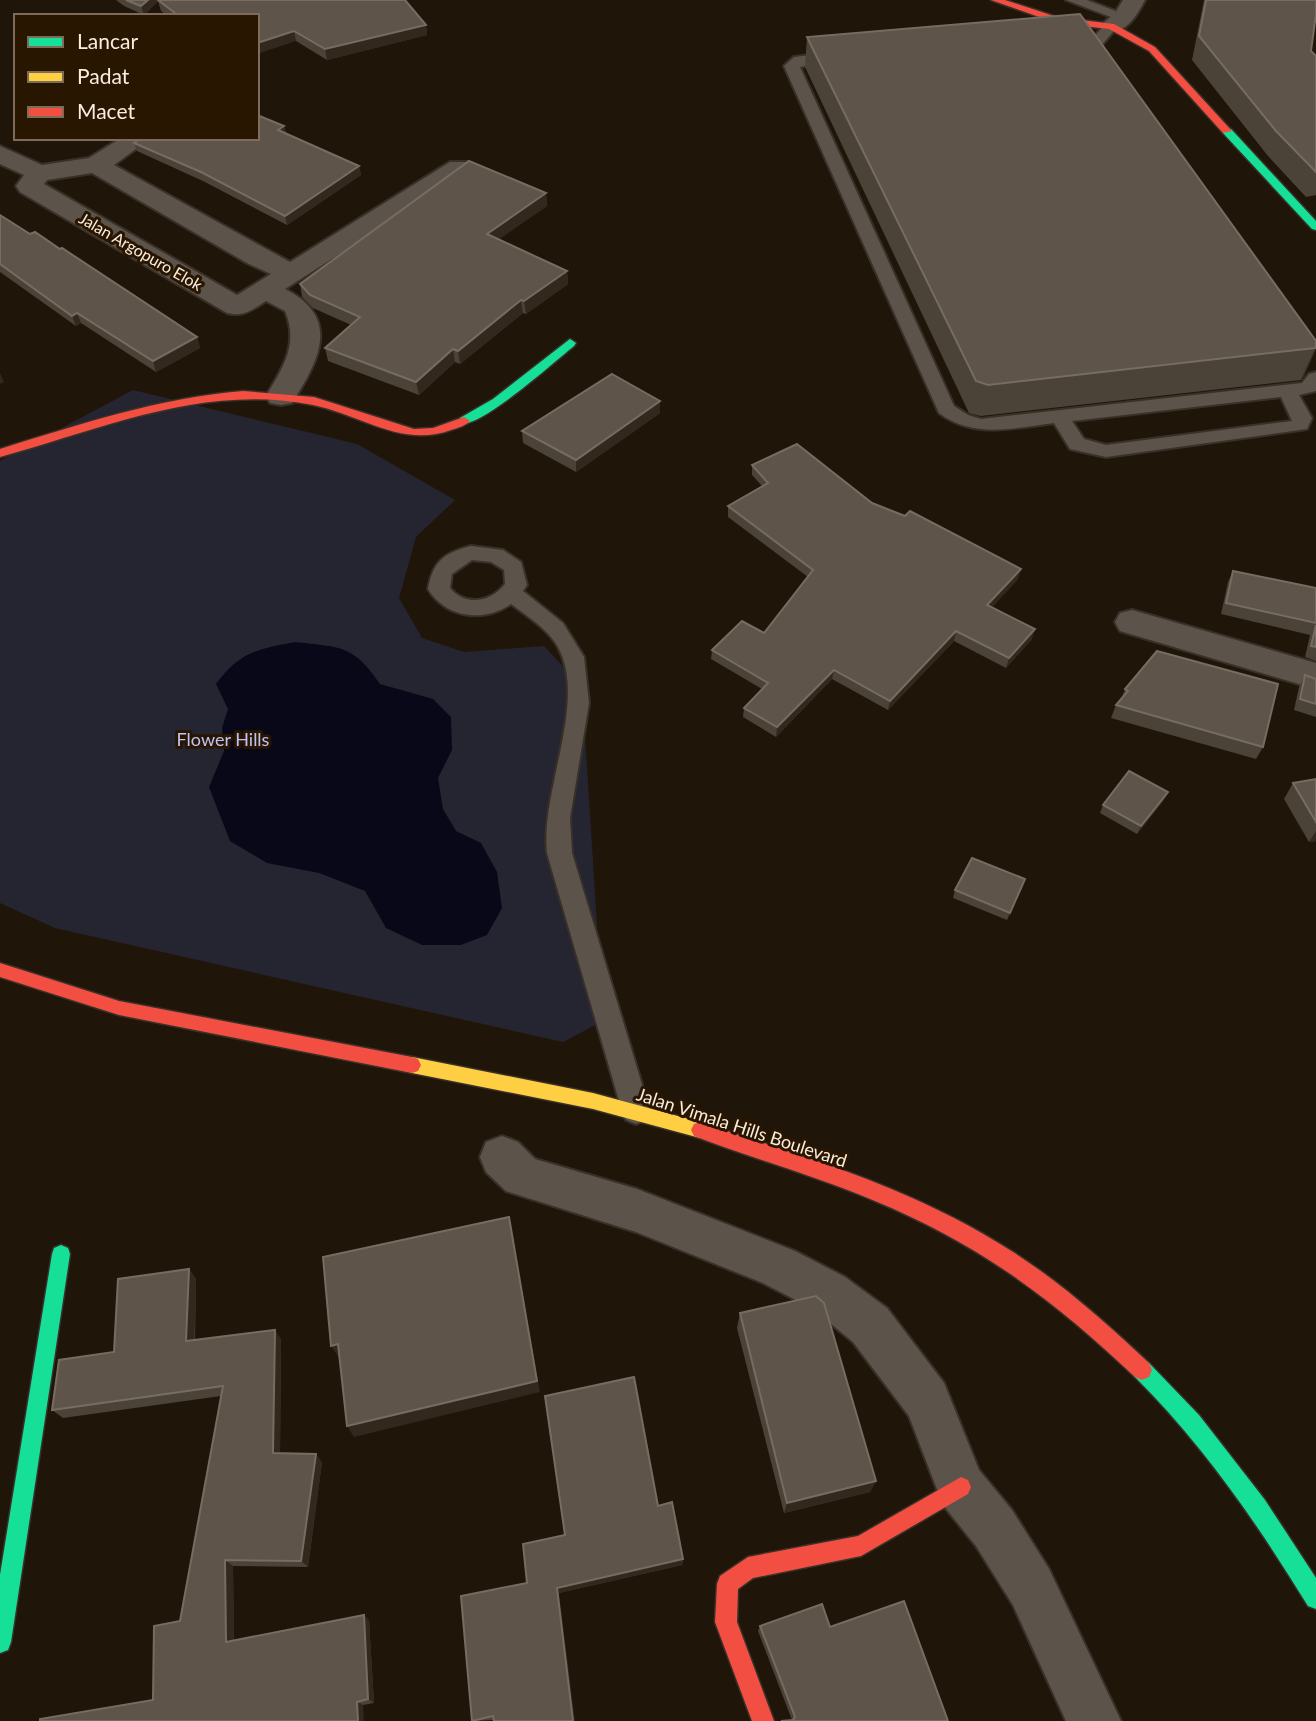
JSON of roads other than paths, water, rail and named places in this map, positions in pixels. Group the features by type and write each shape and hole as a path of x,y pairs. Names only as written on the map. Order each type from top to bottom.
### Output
{"street":[{"path":"996,0 1056,20 1117,20 1152,49 1316,227"},
{"path":"0,153 39,173 96,165 136,140"},
{"path":"96,165 257,257 291,273"},
{"name":"Jalan Argopuro Elok","path":"39,173 29,186 237,307 459,167"},
{"path":"266,290 297,306 307,332 305,356 281,396"},
{"path":"0,453 140,408 231,396 281,396 358,414 413,433 428,434 462,424 570,343"},
{"path":"1132,622 1316,676"},
{"name":"Jalan Vimala Hills Boulevard","path":"0,970 67,992 201,1027 488,1080 636,1111 878,1191 964,1233 1047,1286 1174,1401 1213,1445 1269,1521 1316,1598"},
{"path":"502,1157 522,1176 605,1200 730,1246 789,1272 848,1306 885,1342 917,1383 936,1418 961,1487 994,1528 1031,1587 1094,1721"},
{"path":"0,1642 61,1254"},
{"path":"763,1721 726,1622 728,1584 748,1568 861,1546 961,1487"}],"lane":[{"path":"1073,0 1117,20"},
{"path":"1073,37 1117,20"},
{"path":"1114,85 1093,51 1117,20"},
{"path":"857,55 803,59 792,66 917,339 946,409 961,419 981,425 1308,388 1314,372"},
{"path":"1059,416 1077,444 1106,451 1293,428 1300,425 1302,418 1287,391"},
{"path":"511,593 554,626 572,656 576,703 558,840 567,882 636,1111"}],"park label":[{"name":"Flower Hills","path":"223,739"}]}
